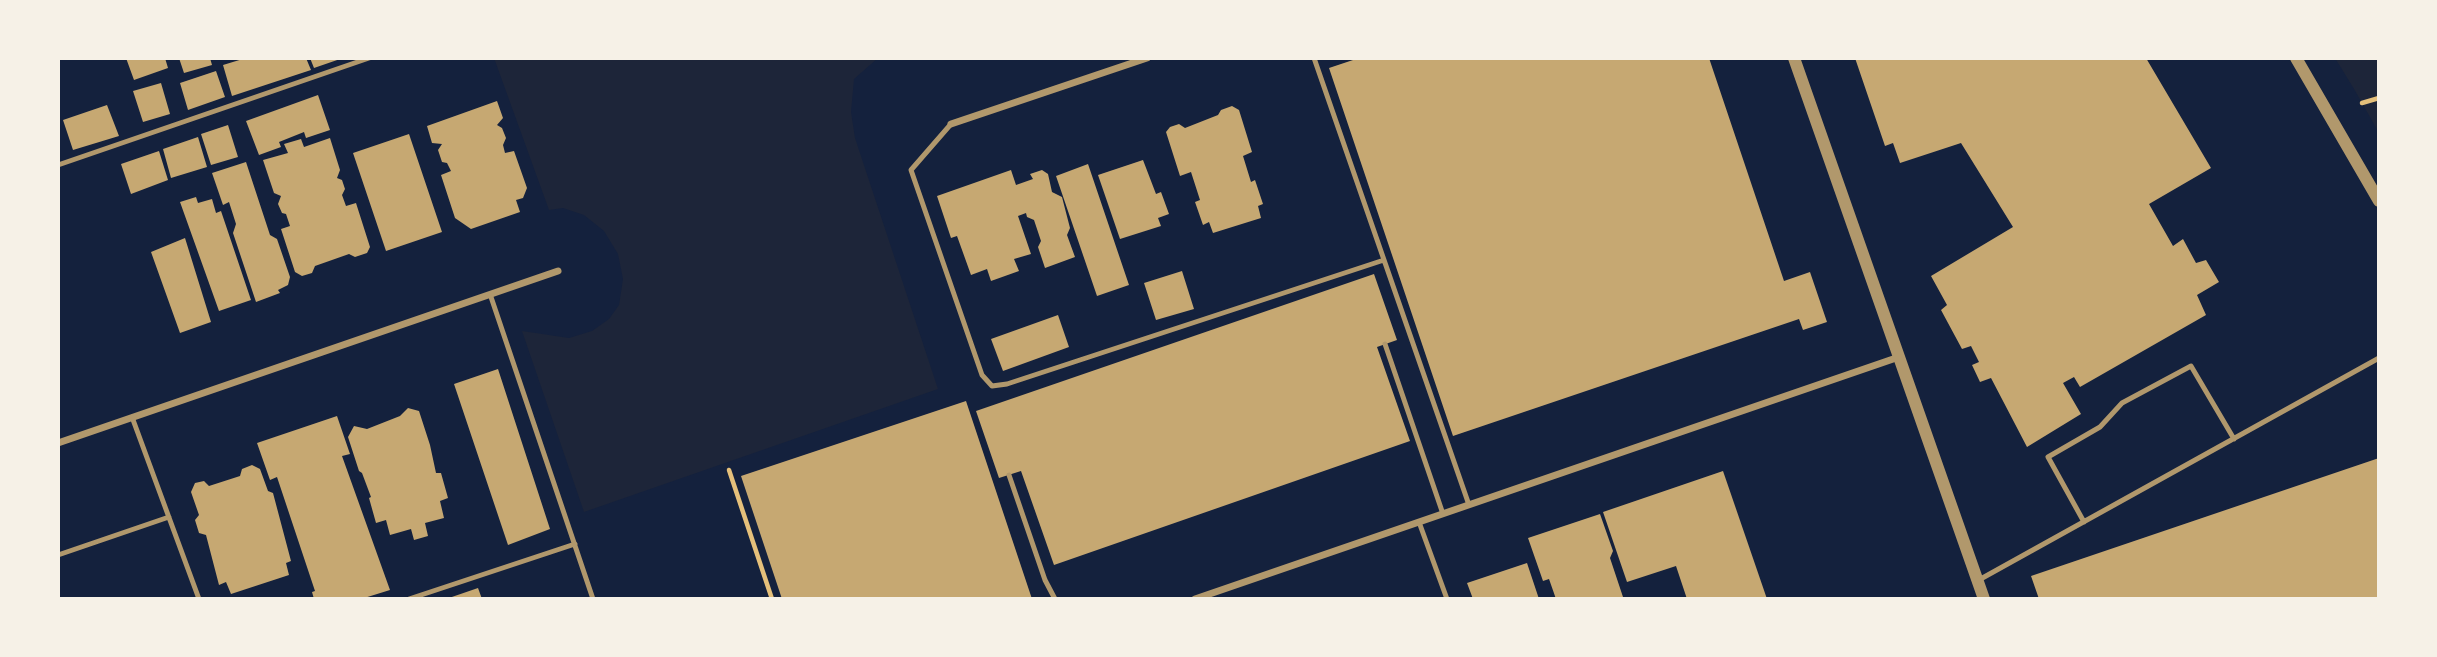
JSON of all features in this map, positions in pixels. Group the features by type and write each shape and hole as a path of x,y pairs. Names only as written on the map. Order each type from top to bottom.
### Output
{"street":[{"path":"951,124 1147,58"},
{"path":"1794,58 1984,599"},
{"path":"2296,58 2379,201"},
{"path":"58,443 558,271"},
{"path":"1195,599 1899,357"}],"lane":[{"path":"58,165 369,58"},
{"path":"1314,58 1469,505"},
{"path":"951,124 911,170 982,375 992,386 1007,384 1384,260"},
{"path":"490,294 593,599"},
{"path":"1385,344 1443,514"},
{"path":"1978,581 2379,358"},
{"path":"2084,522 2049,457 2100,427 2122,403 2191,366 2234,439"},
{"path":"132,417 199,599"},
{"path":"1009,475 1045,580 1055,599"},
{"path":"58,555 169,517"},
{"path":"1419,522 1447,599"},
{"path":"409,599 575,544"}],"path":[{"path":"2362,103 2379,98"},
{"path":"729,470 772,599"}],"shaded area":[{"path":"494,58 878,58 854,79 851,112 855,138 938,389 584,512 522,331 569,338 592,331 609,319 619,305 623,279 618,254 604,231 584,215 563,208 549,210"},
{"path":"2335,58 2379,58 2379,133 2354,89"}],"building":[{"path":"126,58 165,58 168,68 134,80"},
{"path":"179,58 210,58 212,65 184,73"},
{"path":"246,58 306,58 311,70 232,96 223,65"},
{"path":"310,58 343,58 314,68"},
{"path":"1359,58 1709,58 1784,281 1810,272 1827,322 1803,330 1799,319 1453,436 1329,68"},
{"path":"1855,58 2146,58 2211,168 2149,204 2173,246 2183,239 2196,263 2206,260 2219,282 2197,295 2206,315 2080,387 2074,377 2063,383 2081,414 2027,447 1991,378 1980,382 1972,365 1979,362 1971,346 1962,349 1941,310 1947,305 1931,276 2013,227 1961,143 1900,163 1893,143 1885,146"},
{"path":"216,71 225,97 188,110 180,83"},
{"path":"161,83 170,114 143,122 133,91"},
{"path":"318,95 330,130 306,138 304,132 279,142 281,147 259,155 246,121"},
{"path":"497,101 503,118 497,125 502,128 506,138 503,145 505,153 514,151 527,188 523,198 516,200 520,212 471,229 455,218 441,175 451,171 447,163 442,162 438,150 442,144 432,143 427,126"},
{"path":"107,105 119,136 73,150 63,120"},
{"path":"1232,106 1239,110 1252,152 1243,156 1251,182 1255,180 1263,204 1258,206 1261,218 1213,233 1209,222 1203,225 1195,202 1200,200 1191,172 1180,176 1166,132 1170,127 1179,124 1185,128 1218,115 1221,110"},
{"path":"228,125 238,157 211,165 201,134"},
{"path":"409,134 442,232 386,251 353,153"},
{"path":"198,137 207,167 171,178 163,149"},
{"path":"330,138 340,170 337,178 342,180 345,189 342,195 346,206 356,203 370,247 367,253 355,257 349,254 315,266 312,273 302,276 295,272 281,229 290,226 286,214 282,213 278,204 281,196 274,193 263,160 288,153 284,144 301,139 304,147"},
{"path":"159,151 168,180 131,194 121,164"},
{"path":"1143,160 1156,194 1161,192 1169,214 1158,218 1161,226 1120,239 1098,175"},
{"path":"246,162 270,235 277,239 290,277 288,285 278,290 280,293 256,302 233,233 236,224 229,202 223,205 212,173"},
{"path":"1088,164 1129,285 1097,296 1056,176"},
{"path":"1011,170 1016,185 1033,179 1030,174 1042,170 1048,174 1052,192 1062,197 1070,228 1067,235 1075,257 1045,268 1038,247 1041,241 1034,220 1027,217 1026,213 1018,216 1031,254 1014,259 1019,271 991,281 987,269 971,275 957,236 951,238 937,196"},
{"path":"196,197 198,203 212,199 216,213 221,211 251,300 219,311 180,202"},
{"path":"185,238 211,322 180,333 151,252"},
{"path":"1182,271 1194,309 1156,320 1144,283"},
{"path":"1374,274 1397,340 1377,347 1410,441 1054,565 1021,471 999,478 976,411"},
{"path":"1058,315 1069,347 1003,371 991,339"},
{"path":"498,369 550,529 508,545 454,384"},
{"path":"966,401 1032,599 782,599 741,476"},
{"path":"408,408 419,411 436,473 441,473 448,498 440,501 444,518 425,523 428,536 414,540 411,529 390,535 386,520 376,523 369,498 371,497 348,437 354,426 367,429 400,416"},
{"path":"337,416 350,454 342,456 390,590 361,599 314,599 312,592 315,591 277,477 270,480 257,443"},
{"path":"2379,458 2379,599 2039,599 2031,576"},
{"path":"252,465 260,469 268,491 273,493 291,561 286,563 289,575 231,594 226,582 219,585 206,535 199,533 195,520 199,515 191,492 195,483 204,481 209,486 240,476 242,469"},
{"path":"1723,471 1767,599 1687,599 1676,566 1627,582 1603,512"},
{"path":"1600,514 1613,551 1610,558 1623,597 1556,599 1549,579 1543,581 1528,538"},
{"path":"1527,563 1539,599 1473,599 1467,583"},
{"path":"478,588 482,599 446,599"}]}
